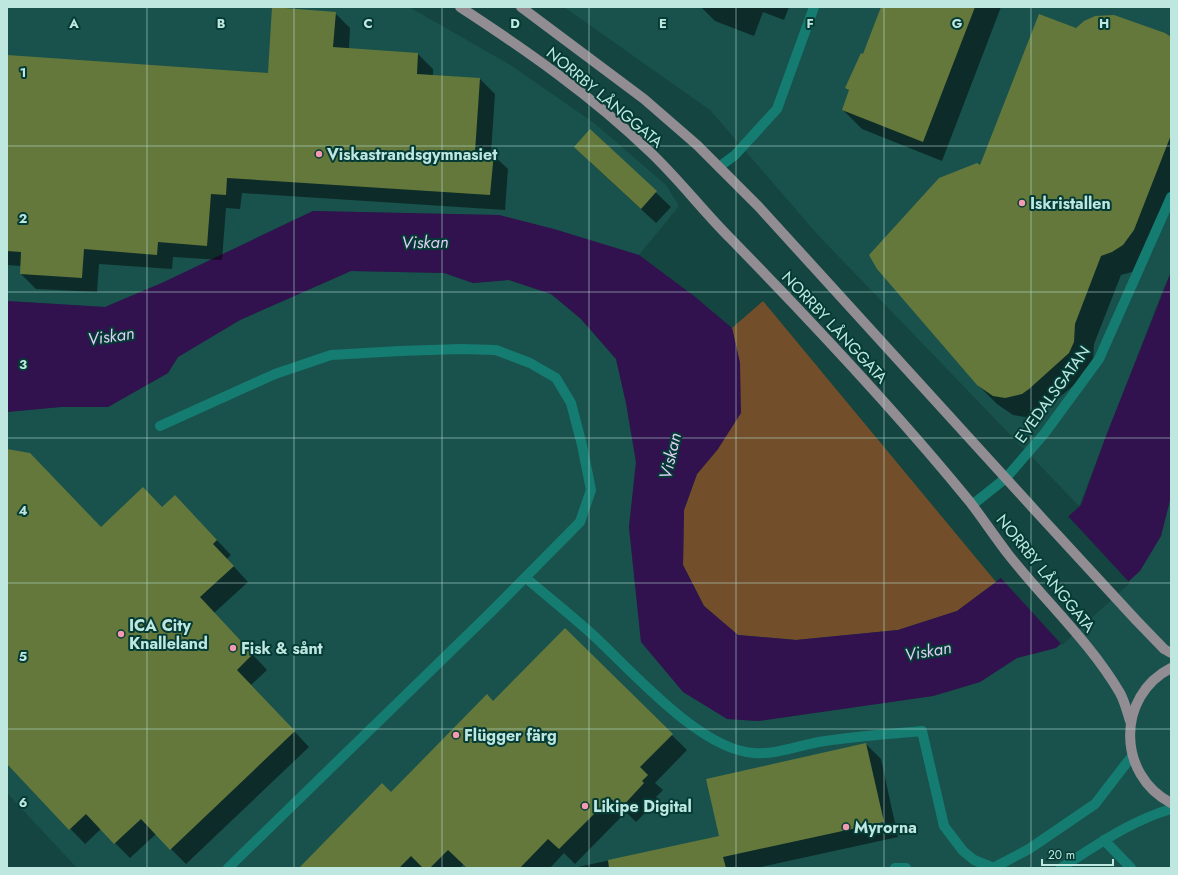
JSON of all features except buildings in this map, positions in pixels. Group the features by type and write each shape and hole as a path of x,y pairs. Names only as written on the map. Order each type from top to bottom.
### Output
{"main road":[{"name":"NORRBY LÅNGGATA","path":"460,7 497,31 562,78 619,123 688,191 728,236 821,332 972,504 1008,555 1097,659 1121,695 1130,721"},
{"name":"NORRBY LÅNGGATA","path":"521,7 644,99 697,145 759,207 1136,620 1164,649 1171,653"},
{"path":"1171,668 1156,678 1144,690 1136,704 1130,721 1129,739 1132,756 1138,773 1149,787 1171,803"}],"street":[{"path":"719,167 735,155 777,109 814,7"},
{"name":"EVEDALSGATAN","path":"972,504 1006,478 1044,434 1099,359 1171,197"},
{"path":"160,426 275,374 331,355 430,350 496,350 530,363 556,378 571,403 582,445 591,490 580,522 526,578 228,868"},
{"path":"526,578 592,634 662,702 684,720 725,745 741,752 755,753 825,741 922,731 944,826 963,851 974,860 994,868 1029,850 1095,804 1132,756"},
{"path":"1062,868 1122,828 1154,814 1171,809"},
{"path":"1104,840 1131,868"},
{"path":"895,868 906,868"}],"shaded area":[{"name":"Viskastrandsgymnasiet","path":"7,7 409,7 512,66 594,123 666,185 679,206 639,255 499,215 313,211 164,282 105,307 7,301"},
{"path":"564,7 1171,7 1171,272 1079,506 817,234 710,110"},
{"path":"351,271 444,273 473,283 509,280 551,294 581,319 616,359 626,403 636,462 629,527 641,642 727,719 758,721 933,696 980,682 1017,658 1056,648 1161,536 1171,496 1171,868 77,868 7,793 7,412 61,407 108,407 168,373 178,357 240,320"},
{"path":"763,301 996,582 957,611 898,630 796,640 738,635 704,606 683,565 684,510 697,474 718,449 740,363 732,328"}],"water":[{"name":"Viskan","path":"313,211 499,215 554,229 639,255 694,296 732,328 740,363 741,413 718,449 697,474 684,510 683,565 704,606 738,635 796,640 898,630 957,611 996,582 1081,505 1106,436 1171,272 1171,496 1161,536 1140,571 1056,648 1017,658 980,682 933,696 758,721 727,719 683,692 641,642 629,527 636,462 626,403 616,359 581,319 551,294 509,280 473,283 444,273 351,271 240,320 178,357 168,373 108,407 61,407 7,412 7,301 105,307 164,282"}],"pier":[{"path":"1067,515 1130,583 1062,645 1000,577"}],"place":[{"name":"Viskastrandsgymnasiet","path":"319,154"},
{"name":"Iskristallen","path":"1022,203"},
{"name":"ICA City Knalleland","path":"121,634"},
{"name":"Fisk & sånt","path":"233,648"},
{"name":"Flügger färg","path":"456,735"},
{"name":"Likipe Digital","path":"585,806"},
{"name":"Myrorna","path":"846,827"}]}
